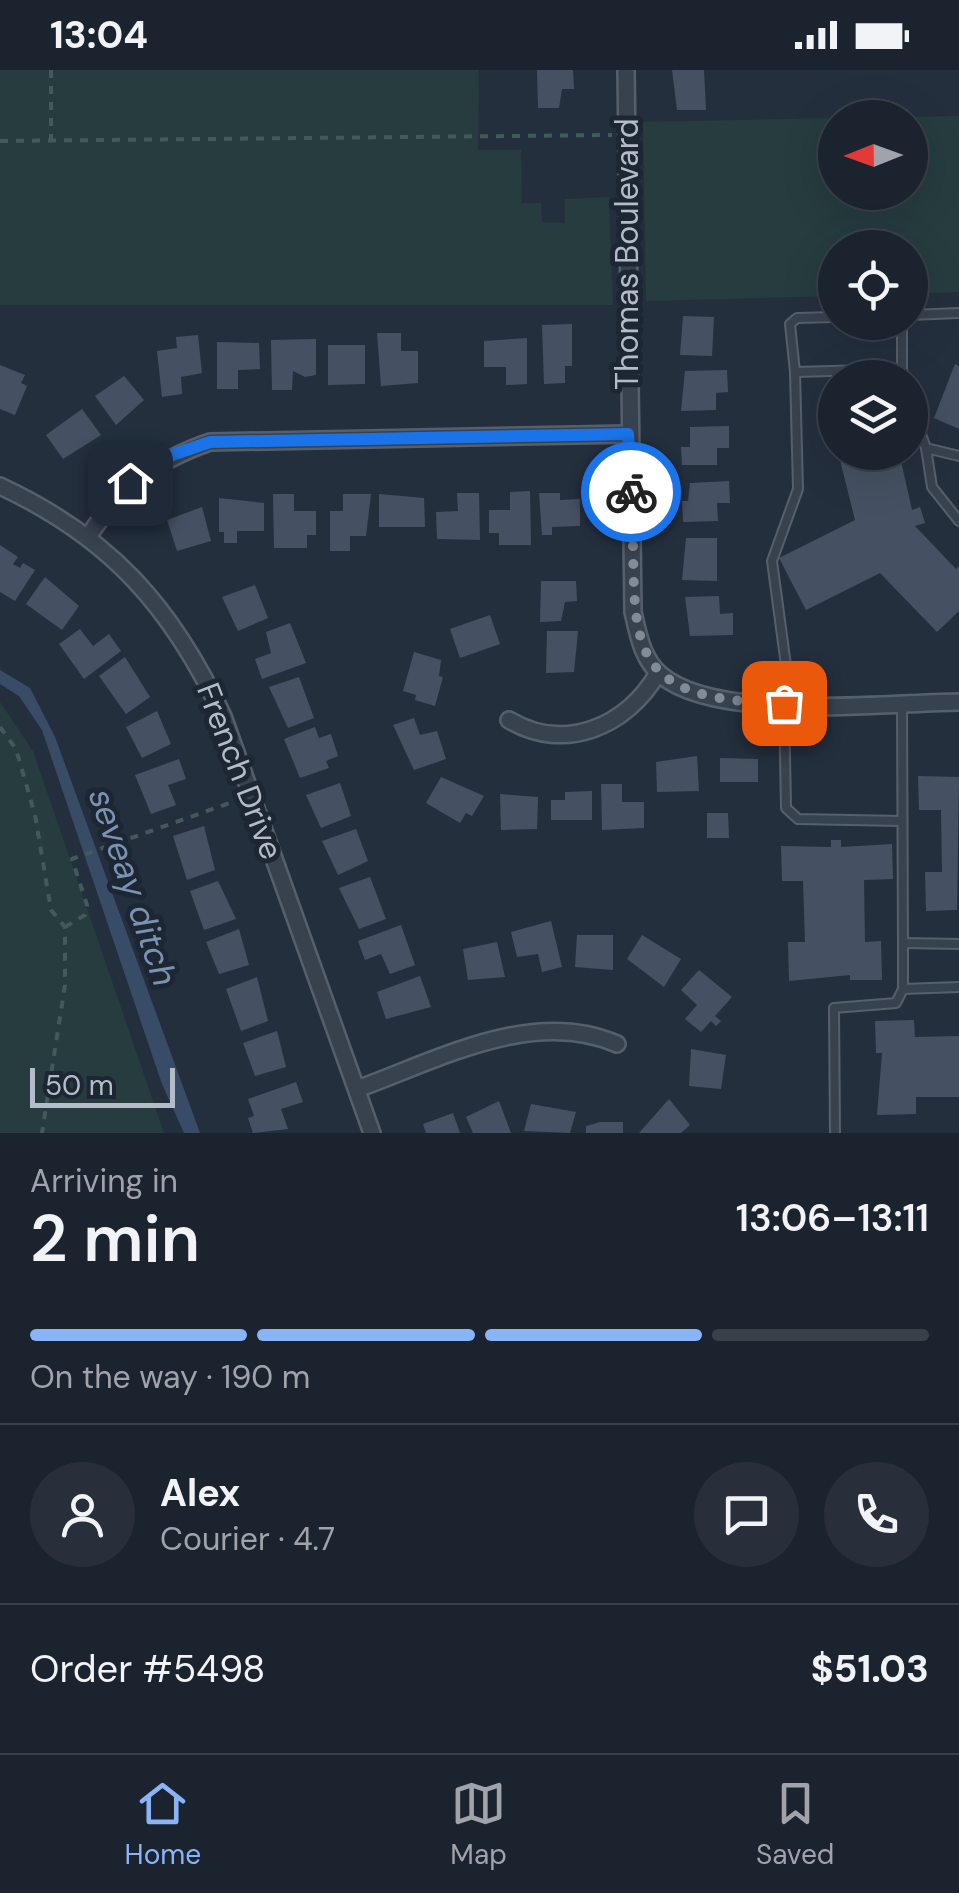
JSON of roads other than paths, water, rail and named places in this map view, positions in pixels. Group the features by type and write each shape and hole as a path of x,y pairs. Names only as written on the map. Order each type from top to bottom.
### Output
{"street":[{"name":"Thomas Boulevard","path":"626,70 633,612 640,642 658,672"},
{"path":"88,537 130,483 172,455 210,442 628,434"},
{"name":"French Drive","path":"0,486 88,537 121,564 177,628 223,716 372,1133"},
{"path":"508,720 540,735 571,735 599,728 623,713 658,672 679,687 711,699 787,703 959,702"},
{"path":"357,1089 524,1032 585,1030 617,1044"}],"lane":[{"path":"928,314 959,313"},
{"path":"818,317 796,318 790,324 798,489 772,561 787,703 786,808 798,819 828,823 902,821"},
{"path":"794,372 818,372"},
{"path":"928,448 959,456"},
{"path":"928,461 932,487 959,520"},
{"path":"835,1133 834,1008 896,1003 903,989 902,703"},
{"path":"902,943 959,944"},
{"path":"903,989 959,987"}],"water":[{"path":"0,670 30,688 55,737 200,1133 184,1133 162,1084 42,730 19,696 0,684"}],"water label":[{"name":"seveay ditch","path":"133,887"}]}
